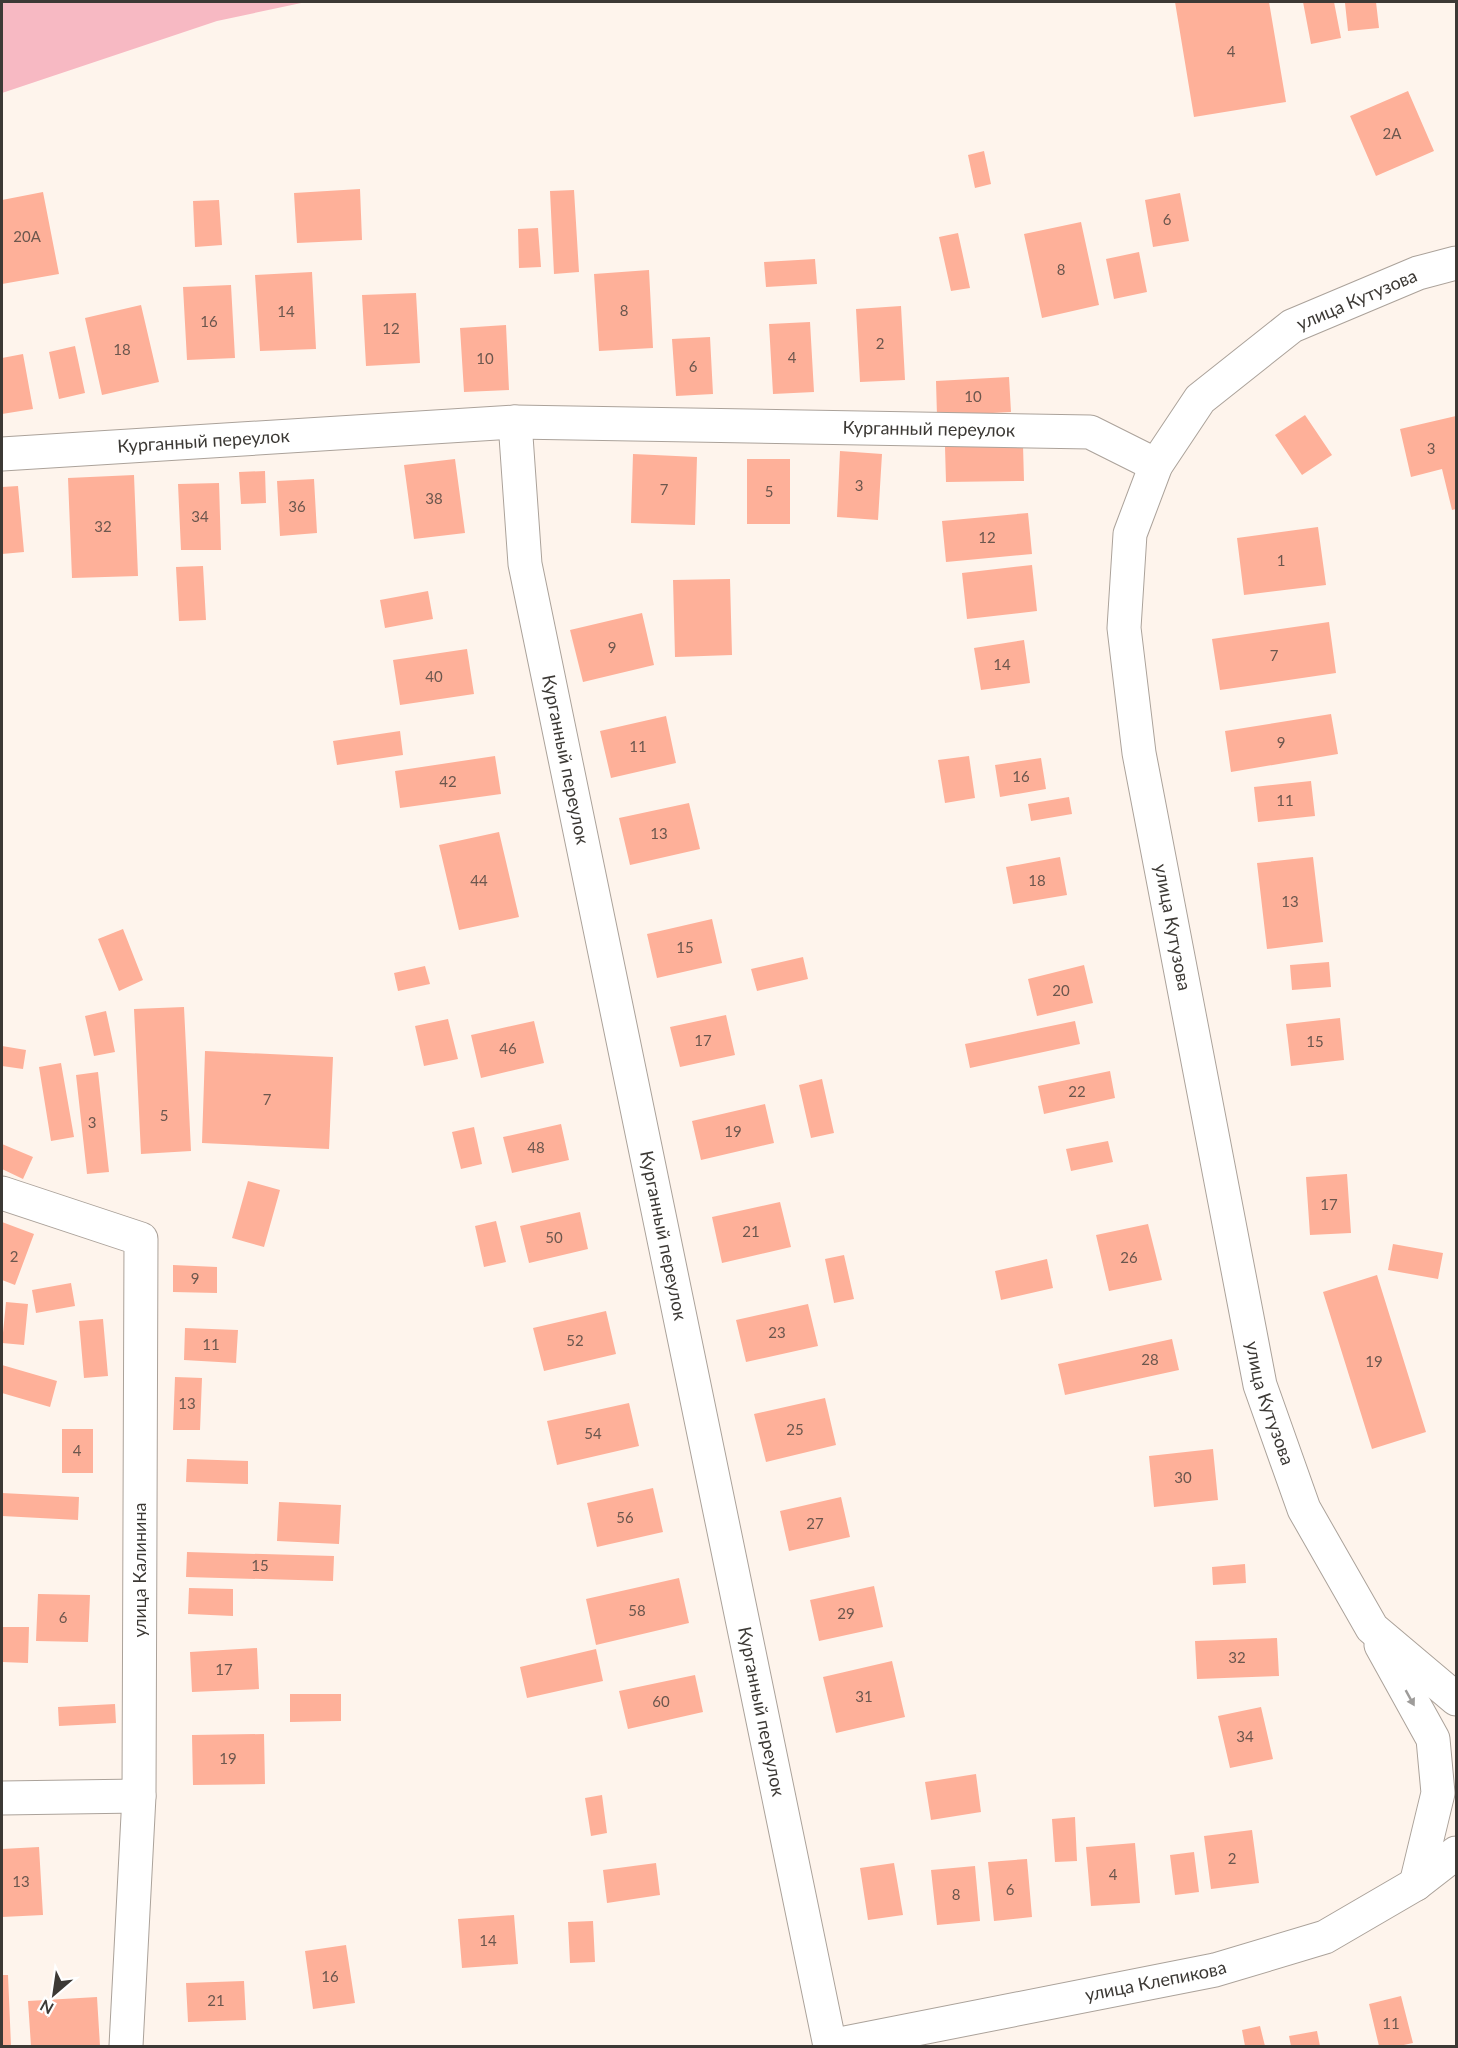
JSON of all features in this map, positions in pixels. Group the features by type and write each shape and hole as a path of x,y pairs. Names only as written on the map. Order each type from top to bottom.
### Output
{"street":[{"name":"улица Кутузова","path":"1456,263 1418,273 1293,326 1200,399 1155,465 1130,534 1124,628 1139,753 1260,1385 1304,1509 1372,1628 1456,1699"},
{"name":"Курганный переулок","path":"2,454 515,422 1090,432 1155,465"},
{"name":"Курганный переулок","path":"515,422 525,564 830,2046"},
{"name":"улица Калинина","path":"2,1193 141,1239 139,1796 126,2046"},
{"path":"1372,1628 1433,1739 1438,1792 1416,1884"},
{"path":"2,1798 139,1796"},
{"name":"улица Клепикова","path":"830,2046 1215,1970 1325,1937 1416,1884 1456,1853"},
{"path":"1416,1884 1456,1871"}],"shaded area":[{"path":"2,2 306,2 217,21 2,93"}],"building":[{"path":"1175,2 1269,2 1286,102 1194,117"},
{"path":"1303,2 1334,2 1341,38 1311,44"},
{"path":"1376,2 1379,28 1348,31 1345,3"},
{"path":"1408,91 1434,151 1376,176 1350,116"},
{"path":"984,151 991,184 975,188 968,155"},
{"path":"360,189 362,240 297,243 294,193"},
{"path":"574,190 579,272 554,274 550,191"},
{"path":"43,192 59,274 2,284 2,200"},
{"path":"1180,193 1189,241 1153,247 1145,200"},
{"path":"219,200 222,245 195,247 193,201"},
{"path":"1081,222 1099,305 1042,318 1024,234"},
{"path":"538,228 541,267 519,268 518,229"},
{"path":"958,233 970,288 951,291 939,237"},
{"path":"1139,252 1147,292 1114,299 1106,259"},
{"path":"815,259 817,284 766,287 764,262"},
{"path":"649,270 653,348 599,351 594,274"},
{"path":"312,272 316,349 260,351 255,275"},
{"path":"231,285 235,358 187,360 183,287"},
{"path":"416,293 420,363 366,366 362,295"},
{"path":"141,305 159,382 102,395 85,318"},
{"path":"901,306 905,380 860,382 856,309"},
{"path":"810,322 814,392 773,394 769,324"},
{"path":"506,325 509,390 464,392 460,328"},
{"path":"710,337 713,394 676,396 672,339"},
{"path":"75,346 85,393 59,399 49,352"},
{"path":"23,354 33,409 2,414 2,358"},
{"path":"1009,377 1011,412 937,416 936,381"},
{"path":"1305,415 1332,455 1302,475 1275,435"},
{"path":"1456,416 1456,509 1452,510 1442,469 1411,477 1400,429"},
{"path":"1023,445 1024,481 946,482 945,447"},
{"path":"840,451 882,454 878,520 837,517"},
{"path":"633,454 697,457 695,525 631,523"},
{"path":"455,459 465,533 414,539 404,465"},
{"path":"747,459 790,459 790,524 747,524"},
{"path":"265,471 266,503 241,504 239,472"},
{"path":"134,475 138,576 72,578 68,478"},
{"path":"314,479 317,533 280,536 277,481"},
{"path":"219,483 221,550 181,550 178,484"},
{"path":"18,486 24,552 2,554 2,487"},
{"path":"1028,513 1032,554 946,562 942,521"},
{"path":"1318,527 1326,585 1244,595 1237,538"},
{"path":"1032,565 1037,611 967,619 962,573"},
{"path":"203,566 206,620 179,621 176,567"},
{"path":"730,579 732,655 675,657 673,580"},
{"path":"428,591 433,619 385,628 380,600"},
{"path":"642,613 654,665 583,682 570,630"},
{"path":"1329,622 1336,673 1220,690 1212,639"},
{"path":"1024,640 1030,683 981,690 974,648"},
{"path":"467,649 474,694 400,705 393,660"},
{"path":"1331,714 1338,754 1231,772 1225,731"},
{"path":"666,716 676,763 611,778 600,731"},
{"path":"400,731 403,755 337,765 333,741"},
{"path":"495,756 501,794 400,808 395,771"},
{"path":"969,756 975,798 945,803 938,760"},
{"path":"1041,758 1046,789 1000,797 995,765"},
{"path":"1311,781 1315,816 1258,822 1254,787"},
{"path":"1069,797 1072,814 1031,821 1028,804"},
{"path":"689,803 700,849 630,865 619,818"},
{"path":"499,832 519,917 459,930 439,845"},
{"path":"1060,857 1067,895 1013,904 1006,867"},
{"path":"1313,857 1323,942 1267,949 1257,863"},
{"path":"712,919 722,963 657,978 647,934"},
{"path":"123,929 143,980 119,991 98,939"},
{"path":"803,957 808,979 757,991 751,969"},
{"path":"1329,962 1331,987 1292,990 1290,965"},
{"path":"1084,965 1093,1003 1037,1016 1028,979"},
{"path":"425,966 430,984 398,991 394,973"},
{"path":"184,1007 191,1151 141,1154 134,1009"},
{"path":"106,1011 115,1052 94,1056 85,1016"},
{"path":"726,1015 735,1055 680,1067 670,1027"},
{"path":"1340,1018 1344,1060 1291,1066 1286,1024"},
{"path":"448,1019 458,1059 424,1066 415,1026"},
{"path":"534,1021 544,1063 481,1078 471,1035"},
{"path":"1075,1021 1080,1044 970,1068 965,1044"},
{"path":"2,1046 26,1050 23,1069 2,1066"},
{"path":"205,1051 333,1057 329,1149 202,1143"},
{"path":"61,1063 74,1137 51,1141 39,1067"},
{"path":"1110,1071 1115,1098 1044,1114 1038,1086"},
{"path":"98,1072 109,1172 87,1174 76,1075"},
{"path":"822,1079 834,1133 811,1138 799,1085"},
{"path":"765,1104 774,1143 701,1160 692,1121"},
{"path":"561,1124 569,1160 512,1173 503,1137"},
{"path":"474,1127 482,1164 461,1169 452,1132"},
{"path":"1108,1141 1113,1162 1071,1171 1066,1149"},
{"path":"2,1144 33,1157 23,1179 2,1169"},
{"path":"1347,1174 1351,1233 1310,1235 1306,1177"},
{"path":"248,1181 280,1190 264,1247 232,1238"},
{"path":"780,1202 791,1247 722,1263 712,1217"},
{"path":"580,1212 588,1249 529,1263 520,1226"},
{"path":"496,1221 506,1262 484,1267 475,1226"},
{"path":"2,1222 34,1234 15,1285 2,1280"},
{"path":"1148,1224 1162,1280 1109,1291 1096,1235"},
{"path":"1393,1244 1443,1253 1438,1279 1388,1270"},
{"path":"844,1255 854,1299 834,1303 825,1259"},
{"path":"1047,1259 1053,1288 1001,1300 995,1271"},
{"path":"173,1265 217,1267 217,1293 173,1292"},
{"path":"1377,1275 1426,1432 1372,1449 1323,1292"},
{"path":"71,1283 75,1306 36,1313 32,1290"},
{"path":"6,1302 28,1304 24,1345 2,1343"},
{"path":"808,1304 818,1346 746,1362 736,1320"},
{"path":"606,1311 616,1354 544,1371 533,1328"},
{"path":"103,1319 108,1376 84,1378 79,1321"},
{"path":"185,1328 238,1330 236,1363 184,1360"},
{"path":"1172,1339 1179,1370 1065,1395 1058,1364"},
{"path":"2,1365 57,1381 50,1407 2,1393"},
{"path":"175,1377 202,1378 200,1430 173,1430"},
{"path":"825,1398 836,1445 766,1462 754,1414"},
{"path":"629,1403 639,1446 557,1465 547,1421"},
{"path":"62,1429 93,1429 93,1473 62,1473"},
{"path":"1213,1449 1218,1500 1154,1507 1149,1456"},
{"path":"187,1459 248,1461 248,1484 186,1482"},
{"path":"653,1488 663,1532 597,1547 587,1503"},
{"path":"2,1493 79,1497 78,1520 2,1516"},
{"path":"841,1497 850,1537 789,1551 780,1511"},
{"path":"279,1502 341,1505 339,1544 277,1541"},
{"path":"187,1552 334,1556 333,1581 186,1577"},
{"path":"1245,1564 1246,1583 1213,1585 1212,1567"},
{"path":"679,1578 689,1623 596,1645 586,1599"},
{"path":"874,1586 883,1627 819,1641 810,1600"},
{"path":"189,1588 233,1589 233,1616 188,1614"},
{"path":"38,1594 90,1595 88,1642 36,1641"},
{"path":"2,1627 29,1627 28,1663 2,1662"},
{"path":"1277,1638 1279,1676 1197,1679 1195,1641"},
{"path":"257,1648 259,1689 192,1692 190,1652"},
{"path":"596,1649 603,1681 527,1698 520,1667"},
{"path":"892,1661 905,1717 836,1733 823,1677"},
{"path":"695,1675 703,1712 628,1729 619,1691"},
{"path":"290,1694 341,1694 341,1721 290,1722"},
{"path":"115,1704 116,1723 59,1726 58,1707"},
{"path":"1261,1707 1273,1759 1230,1768 1218,1716"},
{"path":"264,1734 265,1784 193,1785 192,1735"},
{"path":"976,1774 981,1812 931,1820 925,1782"},
{"path":"602,1795 607,1833 591,1836 585,1798"},
{"path":"1075,1817 1077,1861 1055,1862 1052,1819"},
{"path":"1252,1830 1259,1883 1211,1889 1204,1836"},
{"path":"1135,1843 1140,1903 1091,1906 1086,1847"},
{"path":"39,1847 43,1915 2,1917 2,1849"},
{"path":"1194,1852 1199,1892 1175,1895 1170,1855"},
{"path":"1027,1859 1032,1917 994,1921 988,1862"},
{"path":"656,1863 660,1895 607,1903 603,1870"},
{"path":"894,1863 903,1915 868,1920 860,1868"},
{"path":"975,1866 980,1921 937,1925 931,1870"},
{"path":"514,1915 518,1964 462,1968 458,1919"},
{"path":"593,1921 595,1962 570,1963 568,1922"},
{"path":"346,1945 355,2003 313,2009 305,1951"},
{"path":"2,1975 8,1975 11,2046 2,2046"},
{"path":"244,1981 246,2020 188,2022 186,1983"},
{"path":"1401,1996 1413,2043 1379,2046 1369,2004"},
{"path":"97,1997 100,2046 31,2046 28,2001"},
{"path":"1260,2026 1265,2046 1245,2046 1242,2030"},
{"path":"1317,2031 1320,2046 1291,2046 1289,2036"}]}
